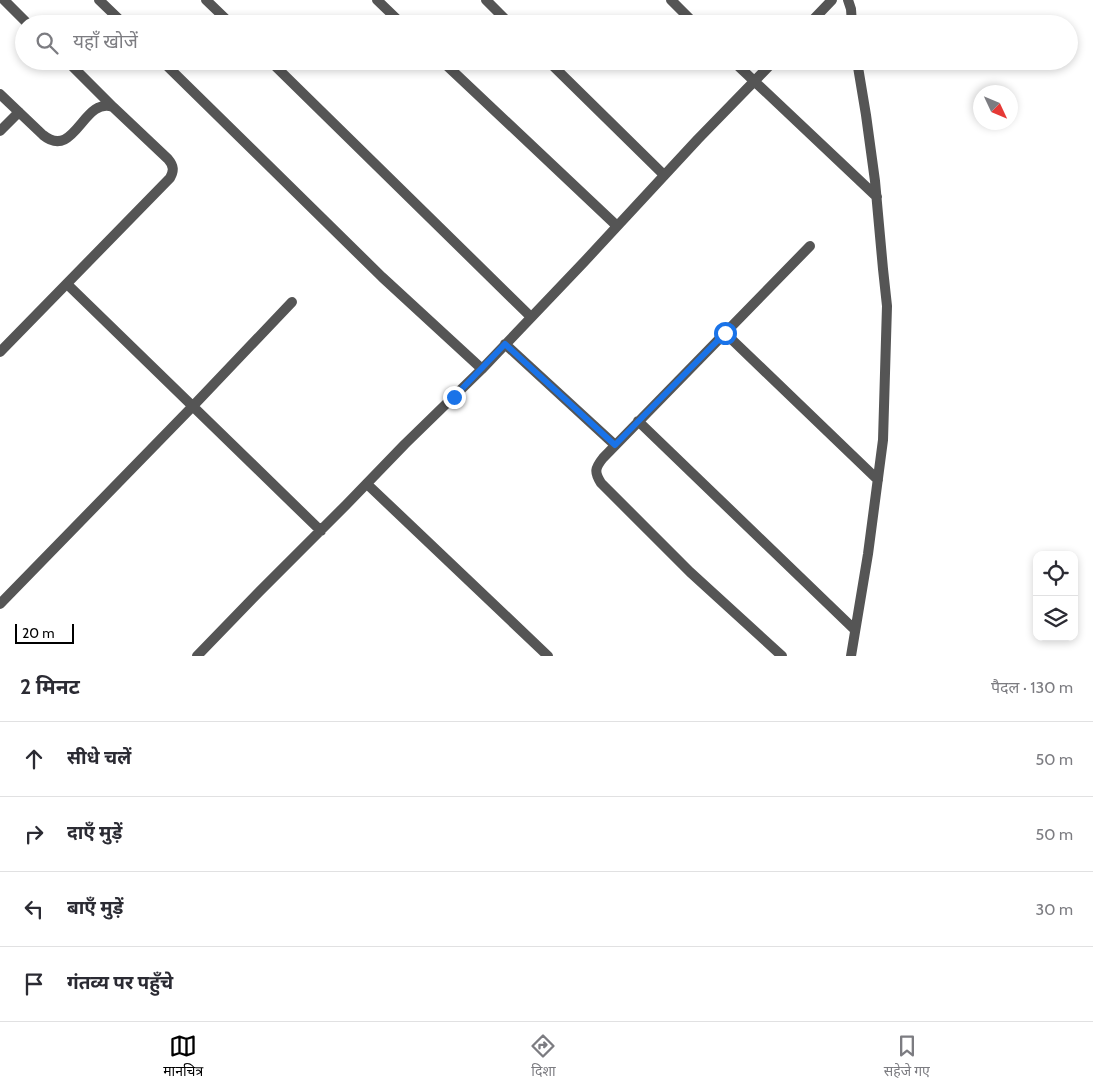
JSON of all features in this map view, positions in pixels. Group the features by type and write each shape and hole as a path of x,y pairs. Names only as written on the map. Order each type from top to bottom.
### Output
{"street":[{"path":"4,0 19,15"},
{"path":"99,0 115,15"},
{"path":"206,0 222,15"},
{"path":"377,0 393,15"},
{"path":"486,0 501,15"},
{"path":"671,0 686,15"},
{"path":"818,15 832,0"},
{"path":"848,0 851,15"},
{"path":"0,352 170,178 173,172 173,165 168,159 76,70"},
{"path":"171,70 382,277 482,369"},
{"path":"279,70 531,317"},
{"path":"452,70 617,226"},
{"path":"557,70 664,175"},
{"path":"742,70 877,198"},
{"path":"198,656 259,592 482,369 765,70"},
{"path":"851,656 883,440 887,306 877,198 858,70"},
{"path":"0,94 48,139 55,142 60,142 69,136 94,110 107,105 113,107"},
{"path":"0,131 19,112"},
{"path":"782,656 690,572 601,483 596,471 598,464 615,445 810,246"},
{"path":"67,284 321,531"},
{"path":"0,604 292,302"},
{"path":"725,333 878,480"},
{"path":"505,344 615,445"},
{"path":"638,421 855,630"},
{"path":"367,484 548,656"}],"route":[{"path":"454,397 505,344 615,445 725,333"}]}
